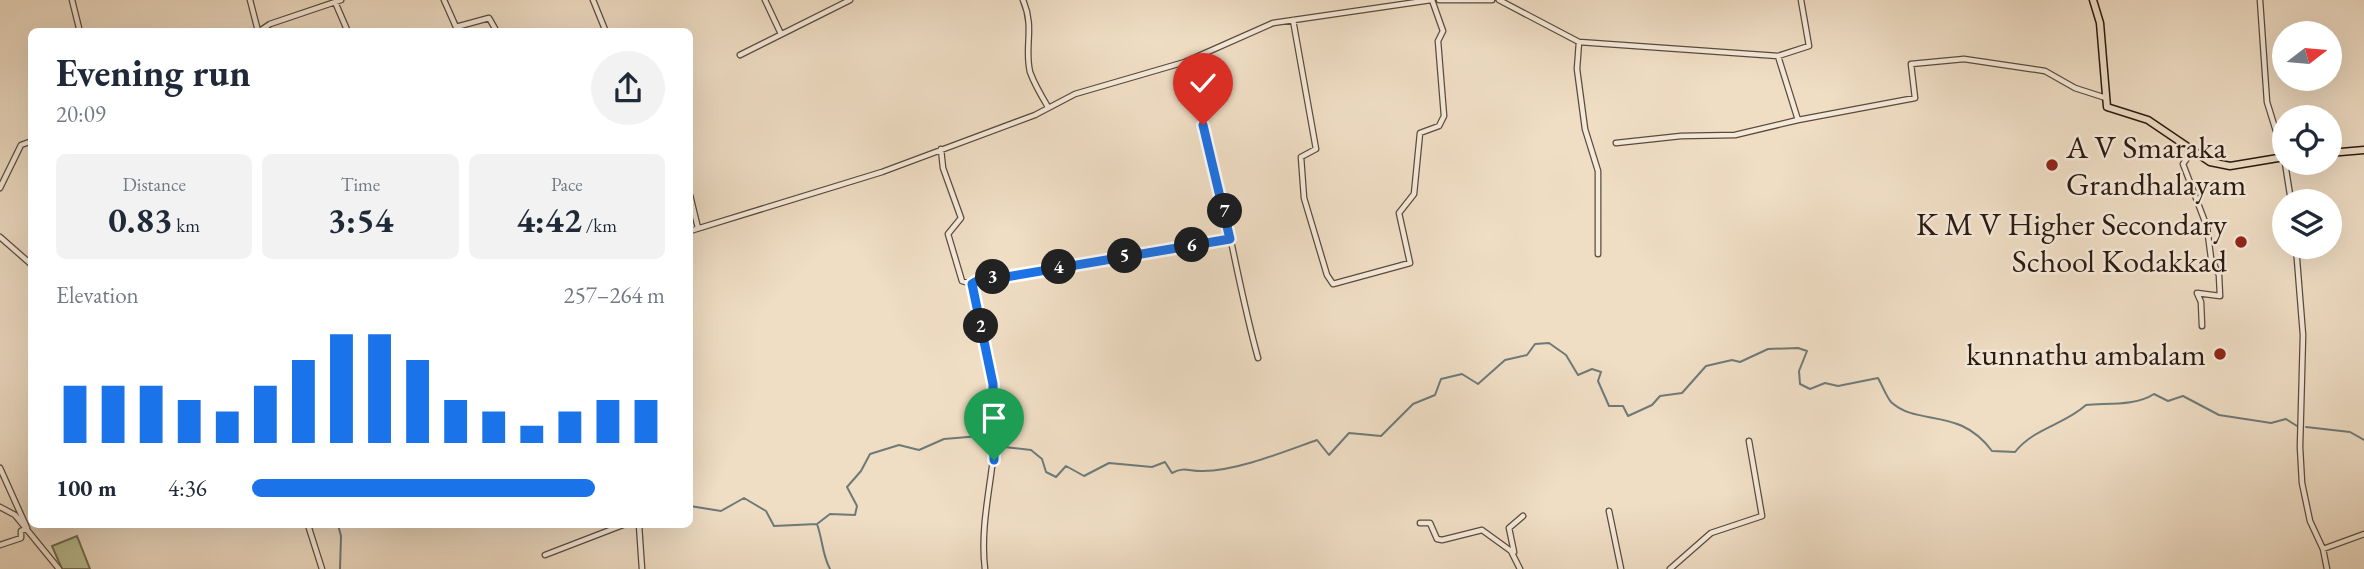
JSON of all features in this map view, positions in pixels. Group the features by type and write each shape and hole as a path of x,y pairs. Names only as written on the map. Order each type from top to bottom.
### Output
{"main road":[{"path":"2093,0 2100,23 2107,107 2148,120 2210,162 2230,166 2272,159"},
{"path":"2342,152 2364,150"}],"street":[{"path":"72,0 79,28"},
{"path":"250,0 257,28"},
{"path":"444,0 456,27 489,18 495,28"},
{"path":"593,0 604,28"},
{"path":"765,0 781,34"},
{"path":"740,55 850,0"},
{"path":"1023,0 1031,31 1028,46 1031,72 1048,107"},
{"path":"693,229 882,172 1035,115 1100,86 1185,62 1273,23 1293,20 1432,0 1443,32 1438,41 1444,116 1439,126 1420,133 1414,194 1399,213 1410,263 1333,284 1327,275 1301,181 1301,157 1316,149 1293,20"},
{"path":"1439,0 1492,0"},
{"path":"1499,0 1580,42 1778,56 1809,46 1801,0"},
{"path":"2260,0 2267,102 2272,118"},
{"path":"264,28 338,1 347,28"},
{"path":"1580,42 1577,69 1585,129 1598,171 1598,254"},
{"path":"1778,56 1798,120"},
{"path":"1616,143 1681,136 1735,135 1915,98 1911,64 1964,59 2045,71 2075,89 2106,98"},
{"path":"1185,62 1218,177 1247,319 1258,358"},
{"path":"0,188 22,145 28,143"},
{"path":"941,149 943,168 961,218 948,234 961,281 972,284 984,277 1000,278 1230,239"},
{"path":"2194,149 2183,164 2192,194 2201,209 2211,258 2219,275 2220,296 2197,293 2201,302 2202,326"},
{"path":"693,207 698,228"},
{"path":"0,237 28,262"},
{"path":"2297,259 2303,335 2301,471 2310,521 2323,550 2327,569"},
{"path":"972,284 992,376 995,443 982,548 985,569"},
{"path":"1670,569 1711,533 1762,516 1749,441"},
{"path":"0,468 27,528"},
{"path":"0,507 15,515 59,569"},
{"path":"1609,511 1622,569"},
{"path":"1520,569 1509,528 1523,516"},
{"path":"1420,523 1430,523 1437,538 1442,540 1482,530 1515,556"},
{"path":"0,545 21,538 21,531 27,528"},
{"path":"309,528 322,569"},
{"path":"545,555 615,528"},
{"path":"639,528 642,569"},
{"path":"2323,550 2364,534"}],"green space":[{"path":"77,536 90,569 62,569 52,546"}],"waterway":[{"path":"693,506 721,511 744,498 766,511 774,526 817,524 830,514 855,515 857,506 847,487 861,471 870,454 899,445 919,450 944,439 980,436 1004,447 1031,450 1042,459 1046,472 1056,477 1066,466 1084,476 1109,463 1152,467 1165,462 1172,473 1231,468 1317,440 1329,455 1349,433 1381,436 1413,404 1435,395 1441,379 1462,374 1478,384 1505,360 1527,355 1535,344 1549,343 1566,355 1578,375 1592,369 1601,372 1598,381 1609,406 1623,406 1628,416 1652,405 1660,396 1682,393 1706,366 1732,360 1740,362 1768,349 1798,348 1807,351 1799,371 1800,384 1810,389 1825,383 1838,386 1878,378 1891,402 1914,414 1953,422 1966,428 1992,451 2015,452 2031,437 2086,405 2130,402 2154,394 2168,401 2183,396 2219,415 2271,423 2286,419 2297,426"},
{"path":"2306,427 2350,432 2364,440"},
{"path":"817,524 830,569"},
{"path":"339,528 340,569"}],"place":[{"name":"A V Smaraka Grandhalayam","path":"2052,165"},
{"name":"K M V Higher Secondary School Kodakkad","path":"2241,242"},
{"name":"kunnathu ambalam","path":"2220,354"}],"route":[{"path":"994,460 996,426 993,384 972,284 984,277 1000,278 1230,239 1218,177 1203,125"}]}
